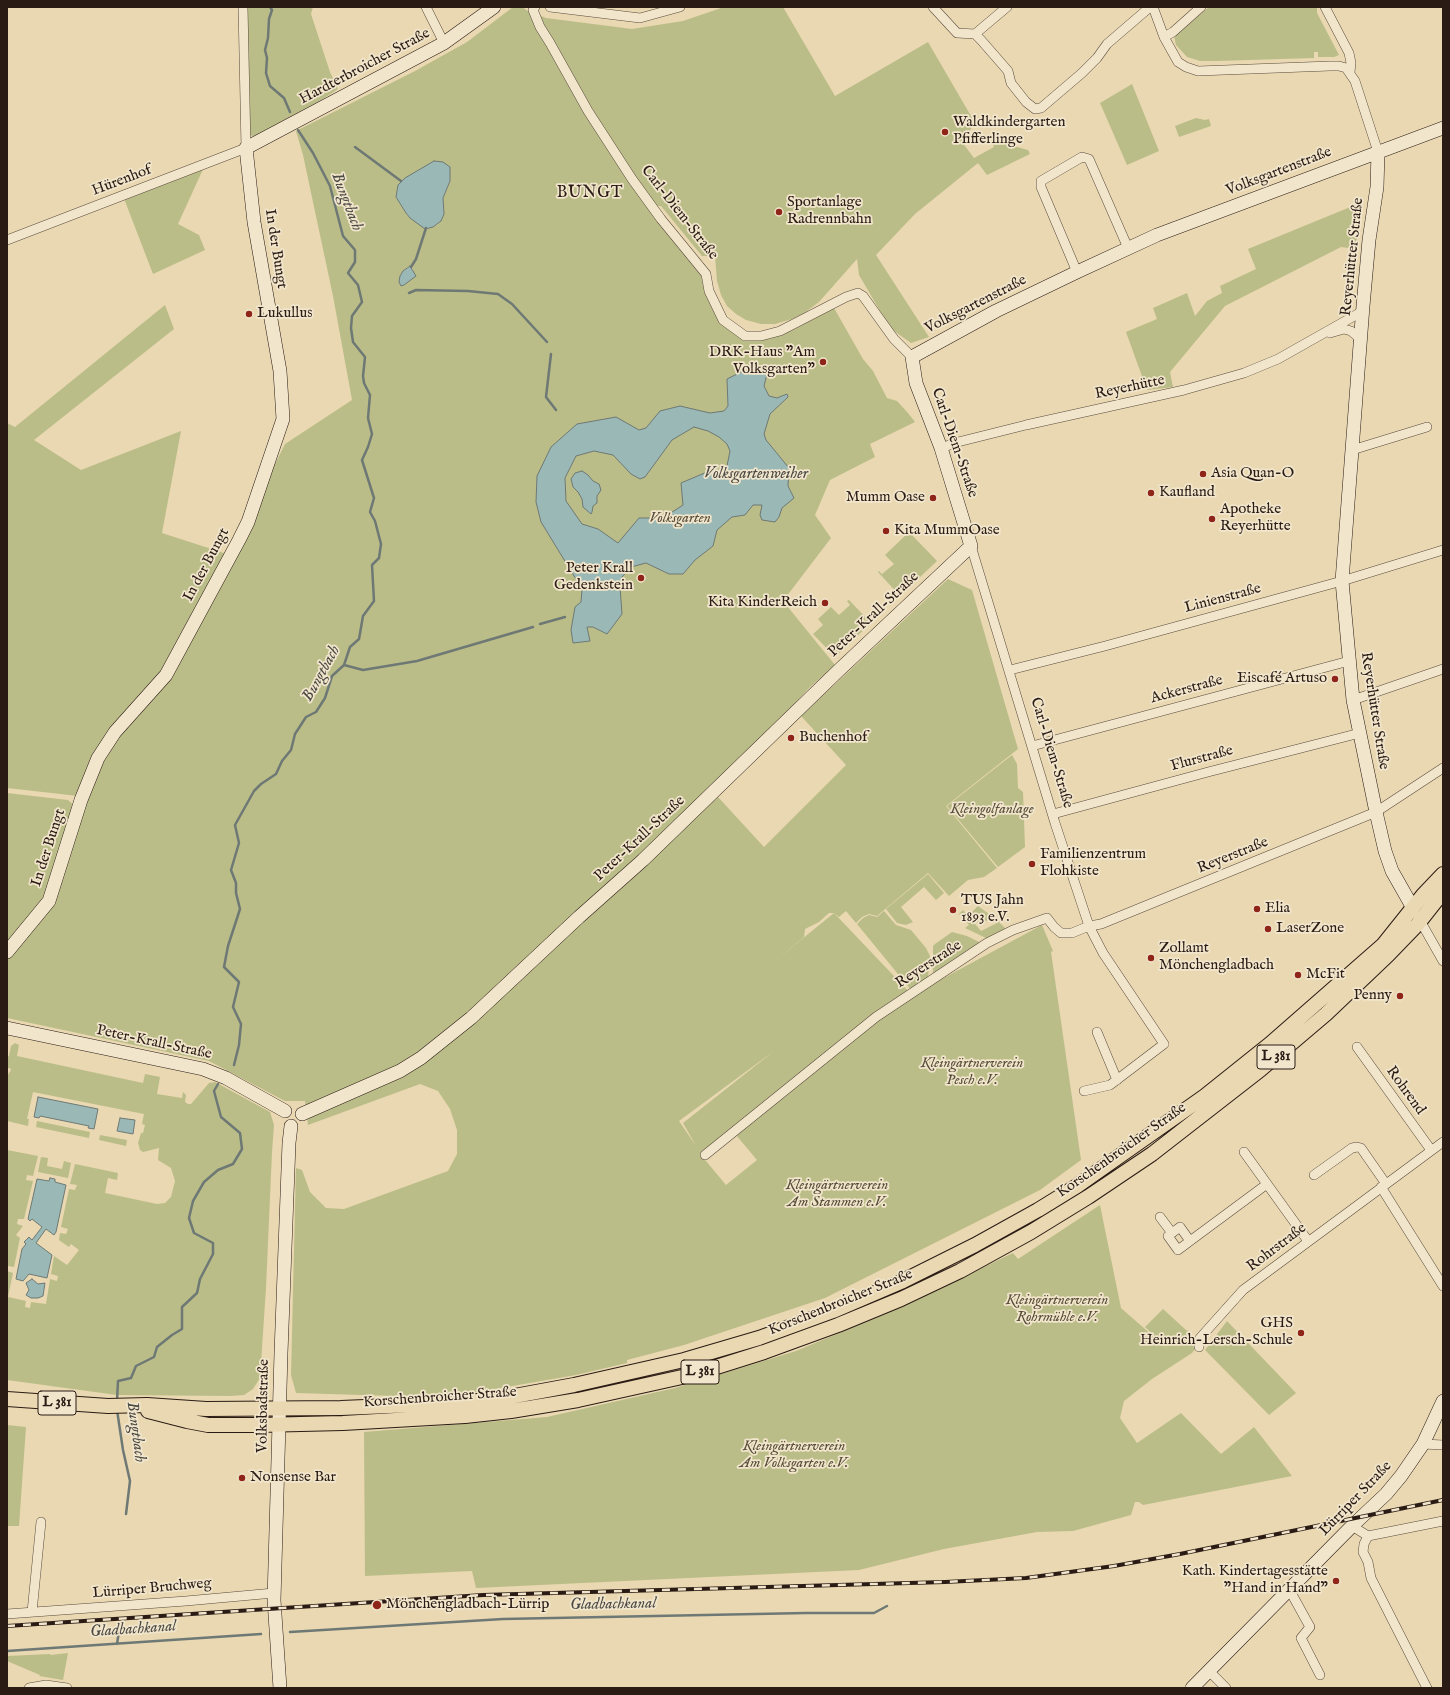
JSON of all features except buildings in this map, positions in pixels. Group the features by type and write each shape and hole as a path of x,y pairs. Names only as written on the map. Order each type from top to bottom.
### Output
{"main road":[{"name":"Korschenbroicher Straße","path":"7,1399 108,1406 147,1405 206,1409 280,1409 462,1403 509,1397 574,1385 684,1360 759,1338 833,1311 903,1281 975,1245 1038,1210 1077,1186 1205,1096 1270,1044 1383,945 1443,874"},
{"name":"Korschenbroicher Straße","path":"124,1406 208,1425 279,1424 465,1416 511,1411 578,1400 691,1375 764,1352 831,1328 901,1299 960,1271 1031,1232 1088,1197 1152,1154 1260,1070 1326,1014 1388,955 1420,921 1443,892"}],"street":[{"path":"243,7 246,148"},
{"path":"426,7 444,43"},
{"name":"Hardterbroicher Straße","path":"246,148 444,43 494,7"},
{"name":"Carl-Diem-Straße","path":"535,7 533,10 540,27 592,118 632,179 661,219 706,274 709,291 723,320 745,336 761,336 781,331 846,296 858,293 863,296 894,339 912,357 916,383 942,448 1032,746 1089,926 1103,954 1164,1044 1110,1085 1084,1091"},
{"path":"550,7 640,18 680,7"},
{"path":"933,7 956,33 975,34 1007,7"},
{"path":"975,34 1008,71 1011,83 1026,102 1035,109 1041,108 1082,73 1097,58 1107,44 1151,7 1164,37 1178,62 1186,67 1198,71 1339,66 1346,68 1350,72"},
{"path":"1164,37 1173,32 1201,7"},
{"name":"Reyerhütter Straße","path":"1326,9 1349,52 1351,63 1350,72 1355,81 1378,152 1377,187 1362,311 1342,581 1353,700 1385,851 1392,871 1443,961"},
{"name":"Volksgartenstraße","path":"912,357 996,311 1128,248 1239,203 1443,128"},
{"name":"Hürenhof","path":"7,240 246,148"},
{"name":"In der Bungt","path":"7,952 49,901 81,800 98,758 115,732 166,674 239,540 248,522 283,419 280,371 254,222 246,148"},
{"path":"1077,272 1041,187 1041,181 1082,157 1089,159 1128,248"},
{"name":"Reyerhütte","path":"942,448 958,442 1026,425 1212,383 1250,371 1278,359 1362,311"},
{"name":"Reyerhütte","path":"1318,337 1344,329 1351,331 1357,336 1360,344"},
{"path":"1352,450 1427,427"},
{"name":"Peter-Krall-Straße","path":"302,1114 400,1071 421,1058 471,1018 579,917 643,860 821,687 971,546"},
{"name":"Linienstraße","path":"1010,670 1105,646 1342,581 1443,550"},
{"name":"Ackerstraße","path":"1032,746 1349,661"},
{"path":"1353,700 1443,669"},
{"name":"Flurstraße","path":"1053,814 1360,733"},
{"name":"Reyerstraße","path":"705,1155 876,1017 987,943 1013,930 1047,918 1054,927 1062,933 1072,933 1089,926 1108,922 1376,812 1443,768"},
{"name":"Peter-Krall-Straße","path":"7,1028 203,1069 226,1078 285,1111"},
{"path":"1097,1032 1117,1080"},
{"name":"Rohrend","path":"1357,1047 1431,1150"},
{"path":"295,1107 299,1109 302,1114 300,1123 296,1125 291,1126 284,1120 285,1111 289,1108 295,1107"},
{"name":"Volksbadstraße","path":"280,1688 274,1593 287,1196 291,1126"},
{"name":"Rohrstraße","path":"1199,1347 1200,1338 1243,1290 1443,1142"},
{"path":"1314,1175 1352,1148 1360,1148 1384,1185 1443,1286"},
{"path":"1244,1152 1308,1241"},
{"path":"1190,1241 1180,1227 1168,1236 1178,1250 1267,1184"},
{"path":"1160,1217 1172,1233"},
{"name":"Lürriper Straße","path":"1192,1688 1352,1526 1386,1494 1402,1476 1423,1444 1443,1401"},
{"path":"1423,1444 1443,1445"},
{"path":"1352,1526 1368,1536 1443,1521"},
{"path":"32,1612 40,1522"},
{"path":"1368,1536 1364,1544 1363,1552 1368,1562 1371,1578 1428,1688"},
{"path":"1289,1589 1310,1627 1301,1638 1320,1674"},
{"name":"Lürriper Bruchweg","path":"7,1614 274,1593"},
{"path":"1209,1670 1226,1688"},
{"path":"30,1688 46,1685 67,1688"}],"green space":[{"path":"245,7 313,7 311,14 330,72 338,89 323,99 256,136 252,136 247,131"},
{"path":"513,7 523,7 526,10 546,18 632,29 683,21 724,7 783,7 835,96 928,42 975,123 962,142 974,158 994,147 991,140 1028,150 1030,154 987,175 978,163 915,214 876,255 929,337 911,343 890,328 859,275 857,259 819,302 803,314 775,324 761,324 746,320 727,306 721,295 717,281 715,256 702,256 661,206 652,206 706,274 715,306 745,336 791,331 834,308 863,359 873,371 887,398 897,401 915,422 870,444 875,457 830,480 815,515 831,538 783,601 835,665 810,687 711,794 715,800 718,797 764,847 846,765 801,716 948,579 972,590 1018,749 946,806 997,868 984,877 968,880 949,896 928,873 877,916 869,914 862,917 856,923 846,911 839,917 834,913 912,995 1042,925 1053,951 1051,952 1081,1160 1040,1190 825,1298 684,1345 627,1360 627,1363 576,1375 472,1393 395,1396 296,1393 291,1375 296,1168 302,1170 310,1192 326,1208 344,1209 448,1171 457,1154 457,1130 450,1109 438,1091 420,1084 308,1125 305,1101 285,1101 209,1061 7,1018 7,959 53,904 78,796 7,788 7,423 15,427 165,305 174,329 34,440 81,470 181,431 162,533 230,555 285,444 352,400 333,296 303,155 296,131 415,71 467,42","holes":["405,178 450,181 443,198 444,214 437,225 426,228 408,216 396,197 398,185","409,266 413,269 401,286 399,282 403,271","829,913 834,913 770,965 804,937 805,929 819,922","774,1051 683,1123 696,1146 679,1121","736,1135 757,1160 726,1185 701,1155"]},
{"path":"1209,7 1317,7 1317,13 1339,55 1334,57 1318,57 1318,52 1314,52 1314,58 1217,61 1200,61 1187,57 1176,45 1174,36"},
{"path":"1132,84 1159,151 1127,165 1100,103"},
{"path":"1196,118 1205,120 1209,119 1211,126 1179,137 1175,126"},
{"path":"204,167 178,224 199,235 205,250 153,274 123,196"},
{"path":"1360,203 1356,249 1341,247 1225,306 1170,372 1173,387 1147,390 1126,332 1157,319 1153,308 1187,293 1195,316 1207,301 1222,293 1220,286 1256,269 1248,249"},
{"path":"909,532 937,561 900,596 878,572 879,571 882,574 894,564 885,555"},
{"path":"849,600 871,623 835,657 813,634 823,625 818,619 831,607 839,615 850,605 847,601"},
{"name":"Kleingolfanlage","path":"1012,755 1017,764 1018,788 1023,792 1025,847 998,867 947,806"},
{"path":"7,793 68,800 75,806 44,898 7,942"},
{"path":"928,874 944,893 936,900 924,887 901,907 913,922 906,925 897,923 886,909"},
{"path":"978,906 993,917 979,925 970,914"},
{"path":"963,910 981,931 999,922 1006,929 989,939 986,938 965,928 969,925 959,914"},
{"path":"884,911 896,925 911,930 926,948 930,956 928,979 911,990 857,924 869,915 877,917"},
{"path":"952,932 967,936 983,944 933,976 933,946"},
{"path":"15,1043 19,1045 17,1056 143,1083 145,1074 160,1077 157,1094 182,1098 183,1092 186,1095 185,1102 188,1104 191,1104 209,1083 215,1082 270,1112 274,1125 266,1288 260,1378 253,1389 244,1395 230,1396 117,1395 7,1380 7,1271 13,1273 8,1297 26,1301 25,1307 30,1308 31,1302 46,1304 50,1279 57,1281 58,1276 51,1274 54,1256 67,1265 79,1250 71,1244 69,1247 59,1240 60,1233 66,1234 68,1229 61,1227 69,1189 75,1190 77,1185 70,1184 75,1164 118,1173 117,1180 108,1178 105,1193 157,1204 165,1203 171,1197 175,1181 171,1168 158,1160 159,1148 143,1152 140,1150 138,1143 145,1125 142,1124 144,1114 33,1092 27,1119 29,1119 28,1126 7,1121 7,1076 11,1070 10,1068 7,1068 7,1057 9,1056 11,1046"},
{"path":"37,1121 90,1132 89,1138 36,1127"},
{"path":"100,1135 127,1140 126,1146 99,1140"},
{"path":"7,1150 38,1156 33,1176 27,1175 26,1180 33,1181 24,1219 18,1219 17,1224 23,1226 16,1235 20,1238 14,1267 8,1266 7,1269"},
{"path":"41,1157 48,1158 47,1166 62,1169 64,1161 71,1163 68,1178 38,1172"},
{"path":"1100,1205 1121,1308 1170,1351 1145,1327 1163,1309 1189,1331 1187,1336 1195,1349 1192,1353 1152,1379 1124,1401 1120,1418 1137,1443 1181,1413 1221,1454 1254,1427 1292,1476 1143,1505 1139,1502 1135,1502 1131,1515 1073,1531 1037,1532 944,1549 859,1570 476,1588 472,1571 365,1576 364,1432 547,1417 675,1388 796,1351 887,1313 1013,1253 1018,1259"},
{"path":"1227,1321 1296,1393 1269,1415 1205,1350"},
{"path":"7,1425 26,1427 19,1526 7,1526"},
{"path":"68,1653 63,1680 39,1676 40,1675 7,1661 7,1656"}],"water":[{"path":"434,161 443,162 450,167 450,181 443,198 444,214 441,221 433,227 425,229 410,218 396,197 398,185 405,178"},
{"path":"410,266 416,276 401,286 399,282 400,276 403,271"},
{"name":"Volksgartenweiher","path":"770,365 773,366 775,370 767,374 764,386 769,396 777,398 787,394 788,397 770,414 764,434 766,440 789,468 788,486 794,498 782,508 779,517 775,522 762,520 760,515 762,505 753,505 745,515 732,517 717,530 713,546 695,560 683,574 669,574 646,563 631,567 622,577 620,587 622,614 607,634 593,627 587,627 590,641 573,643 571,630 575,607 581,602 582,589 541,522 536,502 537,476 551,447 577,424 616,417 639,430 646,428 660,411 680,406 710,413 724,411 728,406 727,379 743,371 763,370","holes":["694,427 708,431 719,437 727,444 730,451 727,466 721,472 714,469 681,483 683,505 663,518 639,518 618,543 598,529 582,524 566,501 565,478 576,456 594,451 613,455 631,474 640,479 645,477 672,440"]},
{"path":"582,471 593,481 599,484 601,490 597,496 597,503 593,506 591,514 583,507 582,499 573,487 571,479 575,473"},
{"path":"38,1097 98,1109 94,1129 88,1128 89,1126 40,1116 39,1118 34,1117"},
{"path":"120,1118 135,1120 133,1134 117,1131"},
{"path":"50,1178 55,1179 55,1182 66,1185 56,1232 54,1235 46,1229 36,1243 52,1255 47,1278 29,1274 23,1281 16,1279 22,1249 26,1244 24,1242 29,1237 32,1240 42,1227 32,1219 30,1221 28,1219 37,1179 49,1181"},
{"path":"32,1279 38,1284 45,1283 43,1296 31,1298 26,1295 29,1290 26,1283"}],"waterway":[{"name":"Bungtbach","path":"270,7 272,10 269,19 268,38 265,50 267,58 266,73 270,86 284,98 290,112"},
{"name":"Bungtbach","path":"234,1065 239,1045 241,1024 233,1007 239,982 224,967 228,946 240,909 236,893 236,883 231,870 239,843 235,825 254,791 261,784 276,774 282,761 291,750 295,734 306,717 316,712 325,698 332,676 344,665 350,647 359,639 363,616 374,601 372,565 379,558 381,544 375,521 370,512 374,498 362,460 372,434 368,418 370,395 364,383 363,376 365,357 353,342 351,328 352,316 362,302 358,285 348,273 355,262 355,250 343,236 330,186 313,153 298,130"},
{"path":"355,147 401,181"},
{"path":"411,267 416,259 426,228"},
{"path":"409,293 416,290 468,291 498,294 512,304 547,342"},
{"path":"551,354 546,397 556,410"},
{"path":"540,624 565,617"},
{"path":"344,665 363,670 417,661 533,627"},
{"name":"Bungtbach","path":"117,1401 118,1381 131,1378 136,1366 154,1357 157,1347 182,1329 182,1307 197,1293 200,1279 213,1254 213,1243 194,1233 189,1218 193,1201 204,1182 218,1170 233,1164 242,1149 240,1133 221,1117 214,1091 218,1084"},
{"name":"Bungtbach","path":"117,1410 123,1450 130,1481 126,1514"},
{"name":"Gladbachkanal","path":"290,1632 503,1619 874,1613 887,1606"},
{"name":"Bungtbach","path":"117,1644 119,1631"},
{"name":"Gladbachkanal","path":"7,1651 261,1634"}],"railway":[{"path":"7,1626 483,1595 945,1582 1026,1578 1114,1566 1180,1554 1443,1500"}],"place":[{"name":"Waldkindergarten Pfifferlinge","path":"945,132"},
{"name":"Sportanlage Radrennbahn","path":"779,212"},
{"name":"Lukullus","path":"249,314"},
{"name":"DRK-Haus \"Am Volksgarten\"","path":"823,362"},
{"name":"Asia Quan-O","path":"1203,474"},
{"name":"Kaufland","path":"1151,493"},
{"name":"Mumm Oase","path":"933,498"},
{"name":"Apotheke Reyerhütte","path":"1212,519"},
{"name":"Kita MummOase","path":"886,531"},
{"name":"Peter Krall Gedenkstein","path":"641,578"},
{"name":"Kita KinderReich","path":"825,603"},
{"name":"Eiscafé Artuso","path":"1335,679"},
{"name":"Buchenhof","path":"791,738"},
{"name":"Familienzentrum Flohkiste","path":"1032,864"},
{"name":"Elia","path":"1257,909"},
{"name":"TUS Jahn 1893 e.V.","path":"953,910"},
{"name":"LaserZone","path":"1268,929"},
{"name":"Zollamt Mönchengladbach","path":"1151,958"},
{"name":"McFit","path":"1298,975"},
{"name":"Penny","path":"1400,996"},
{"name":"GHS Heinrich-Lersch-Schule","path":"1301,1333"},
{"name":"Nonsense Bar","path":"242,1478"},
{"name":"Kath. Kindertagesstätte \"Hand in Hand\"","path":"1336,1581"},
{"name":"Mönchengladbach-Lürrip","path":"377,1605"}],"district":[{"name":"BUNGT","path":"590,194"}],"park label":[{"name":"Volksgarten","path":"680,519"},
{"name":"Kleingärtnerverein Pesch e.V.","path":"972,1072"},
{"name":"Kleingärtnerverein Am Stammen e.V.","path":"837,1194"},
{"name":"Kleingärtnerverein Rohrmühle e.V.","path":"1057,1310"},
{"name":"Kleingärtnerverein Am Volksgarten e.V.","path":"794,1456"}]}
